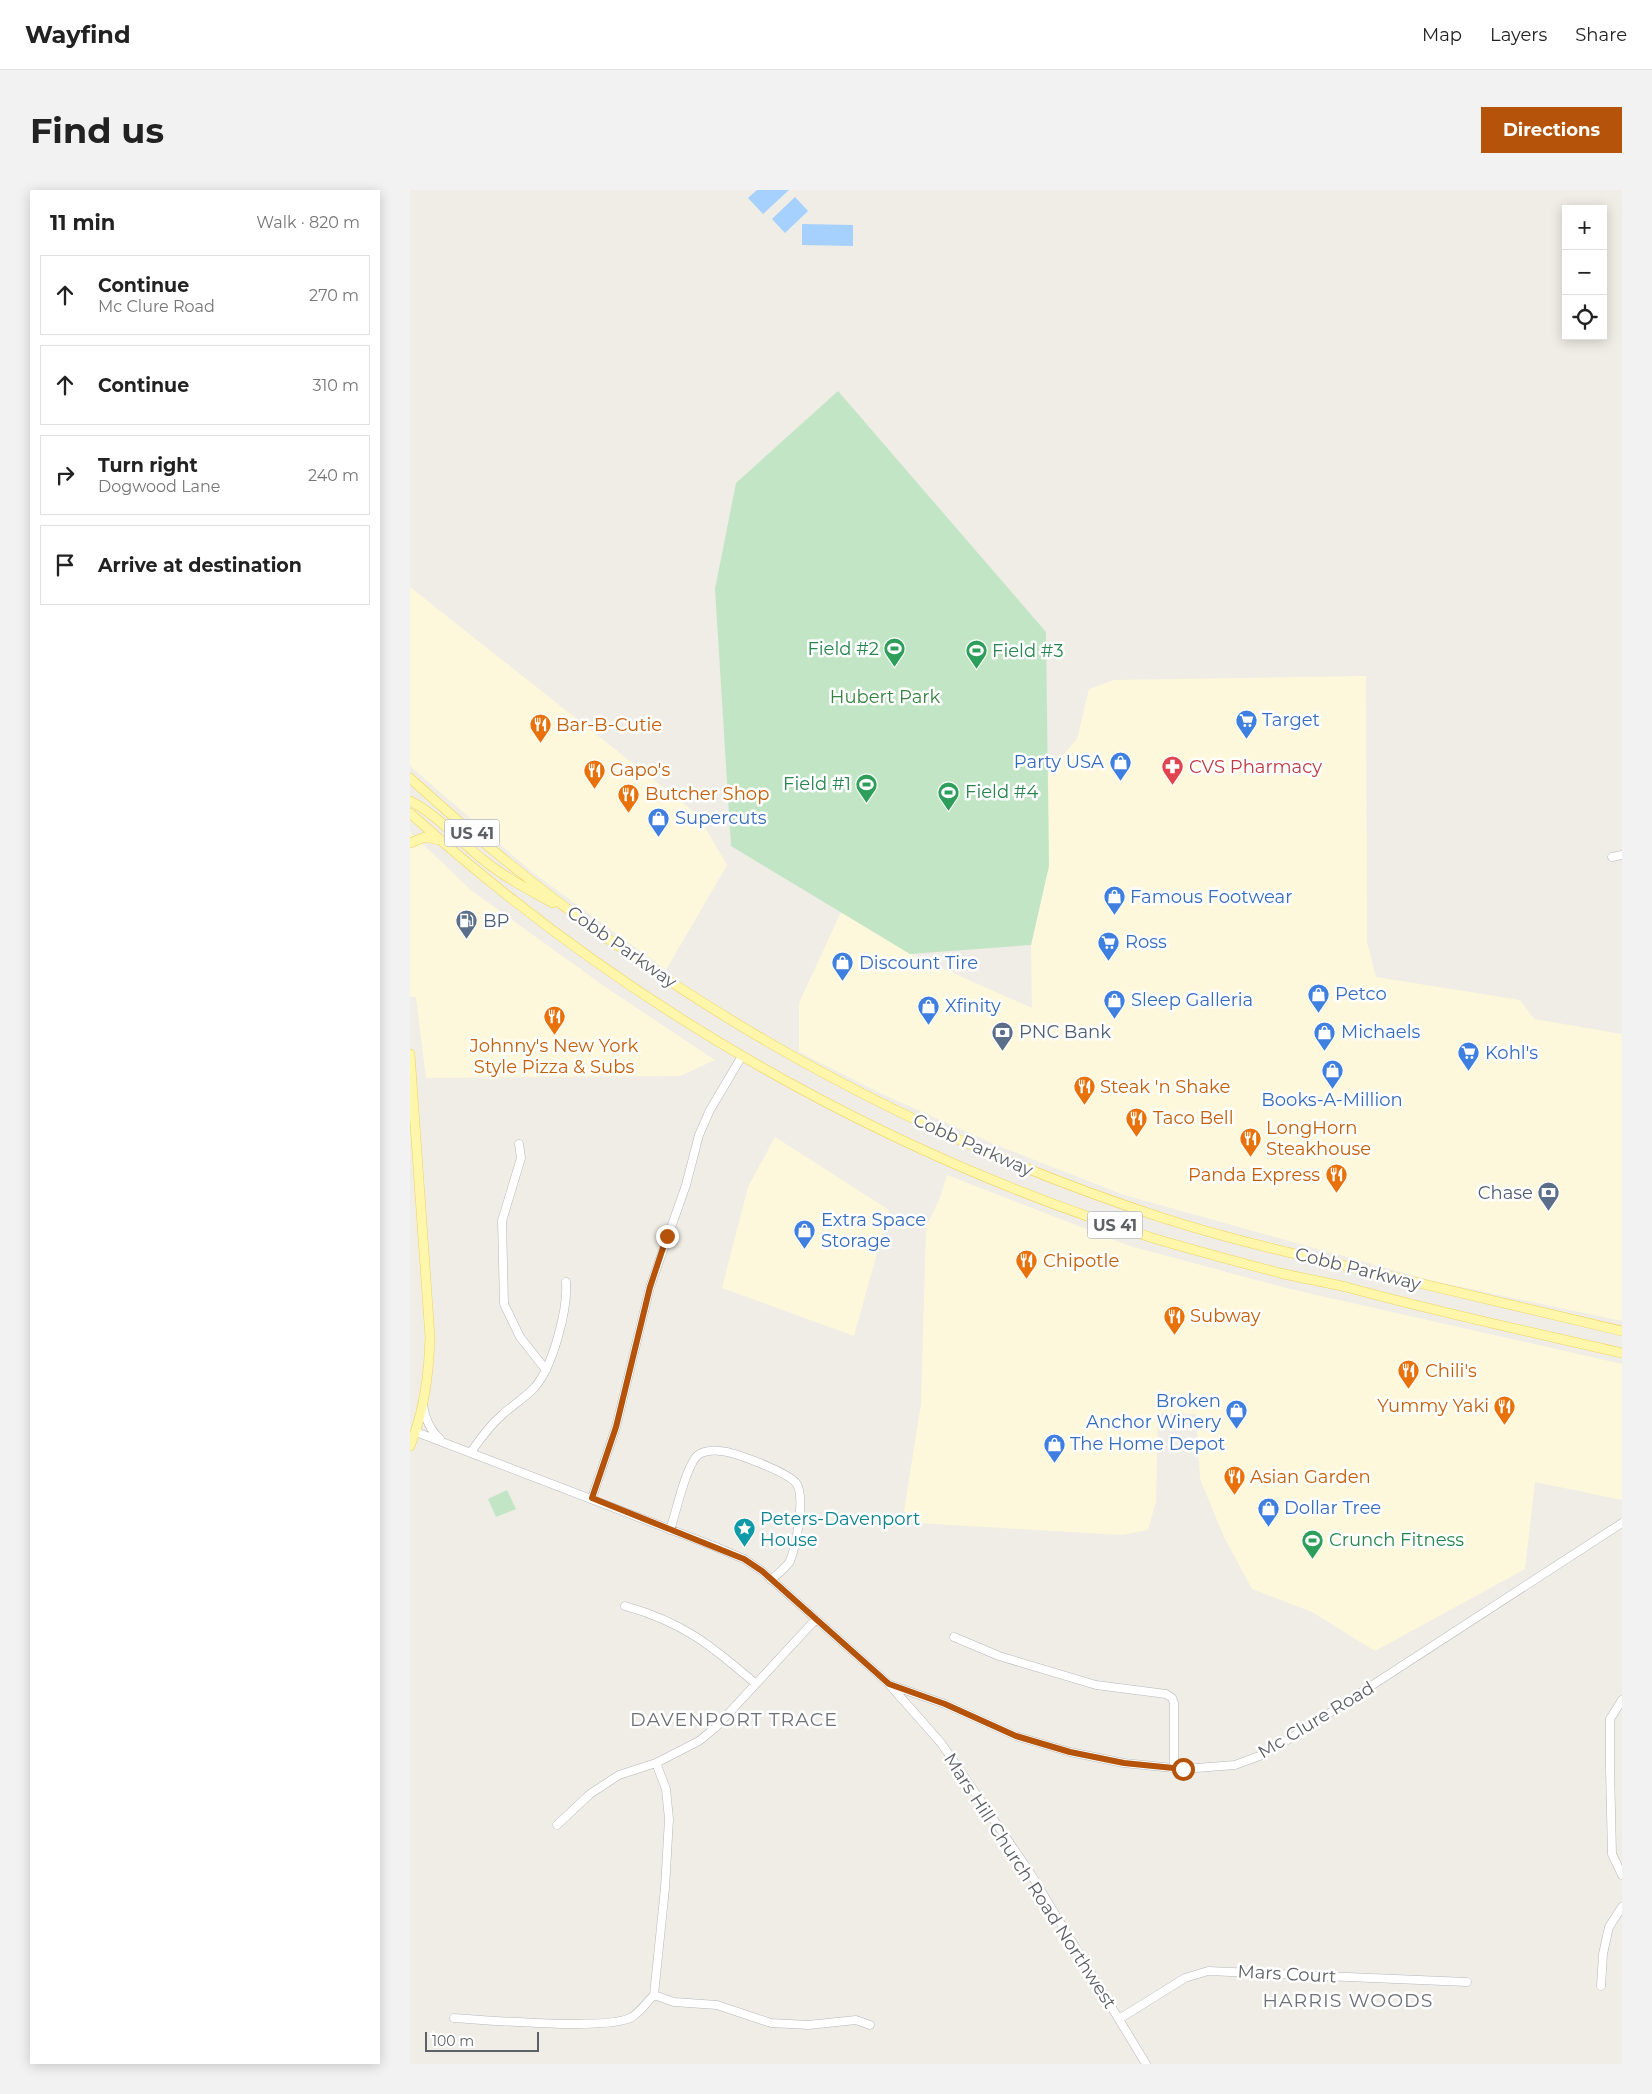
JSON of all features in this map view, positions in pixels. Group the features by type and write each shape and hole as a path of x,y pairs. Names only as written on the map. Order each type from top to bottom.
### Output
{"main road":[{"name":"Cobb Parkway","path":"410,778 475,836 571,912 669,981 777,1048 899,1112 1034,1172 1162,1218 1242,1241 1622,1331"},
{"path":"410,801 425,811 486,863 571,912"},
{"name":"Cobb Parkway","path":"410,813 508,896 608,971 742,1056 839,1109 920,1148 1030,1195 1156,1239 1262,1268 1622,1353"},
{"path":"410,843 425,838 442,841"},
{"path":"410,1054 430,1337 423,1404 416,1432 410,1446"}],"street":[{"path":"1612,856 1622,855"},
{"path":"592,1498 616,1427 650,1287 686,1185 699,1135 710,1110 742,1056"},
{"path":"519,1144 521,1158 502,1221 504,1304 520,1337 546,1370"},
{"path":"471,1452 488,1427 535,1388 546,1370 552,1356 567,1297 566,1282"},
{"path":"423,1404 431,1429 446,1443"},
{"name":"Mars Hill Church Road Northwest","path":"416,1432 592,1498 744,1559 771,1580 889,1684 941,1743 1029,1871 1146,2064"},
{"path":"670,1530 687,1473 698,1455 721,1450 789,1476 797,1484 800,1492 800,1512 789,1562 771,1580"},
{"name":"Mc Clure Road","path":"889,1684 945,1704 1016,1736 1070,1752 1124,1763 1174,1768 1212,1768 1235,1765 1262,1755 1383,1680 1622,1523"},
{"path":"625,1606 651,1613 685,1629 715,1649 756,1684"},
{"path":"557,1825 590,1794 620,1775 656,1763 699,1741 715,1728 816,1619"},
{"path":"954,1636 999,1656 1096,1686 1166,1694 1172,1698 1174,1703 1174,1768"},
{"path":"1622,1700 1610,1719 1612,1854 1622,1875"},
{"path":"454,2018 580,2023 620,2022 632,2017 654,1995 669,1819 666,1789 656,1763"},
{"path":"1601,1986 1602,1954 1609,1927 1622,1907"},
{"name":"Mars Court","path":"1119,2019 1185,1978 1208,1971 1467,1982"},
{"path":"654,1995 674,2002 717,2005 771,2023 808,2025 856,2020 870,2025"}],"shaded area":[{"path":"410,587 698,815 727,865 666,970 532,872 410,766"},
{"path":"1366,676 1367,942 1376,977 1520,1000 1534,1019 1622,1034 1622,1321 1433,1281 1124,1195 994,1144 884,1095 799,1052 799,1003 841,912 910,954 1032,1008 1031,945 1049,866 1048,772 1077,739 1089,689 1114,680"},
{"path":"410,832 472,891 604,986 715,1060 680,1076 426,1078 416,997 410,997"},
{"name":"Extra Space Storage","path":"775,1137 889,1210 854,1336 722,1288 748,1187"},
{"path":"947,1175 1130,1246 1290,1289 1622,1364 1622,1500 1535,1482 1525,1569 1375,1651 1312,1612 1252,1589 1224,1537 1200,1479 1196,1414 1158,1413 1156,1501 1148,1530 1121,1535 919,1523 904,1511 921,1404 926,1227 940,1198"}],"green space":[{"name":"Hubert Park","path":"838,391 1046,632 1049,866 1031,945 910,954 731,846 715,589 736,483"},
{"path":"507,1490 516,1509 496,1517 488,1499"}],"water":[{"path":"757,190 789,190 763,214 748,198"},
{"path":"795,197 808,211 785,233 772,219"},
{"path":"802,224 853,225 853,246 802,245"}],"place":[{"name":"Field #2","path":"895,668"},
{"name":"Field #3","path":"976,670"},
{"name":"Target","path":"1246,739"},
{"name":"Bar-B-Cutie","path":"540,744"},
{"name":"Party USA","path":"1120,781"},
{"name":"CVS Pharmacy","path":"1173,786"},
{"name":"Gapo's","path":"594,789"},
{"name":"Field #1","path":"867,803"},
{"name":"Field #4","path":"949,811"},
{"name":"Butcher Shop","path":"629,813"},
{"name":"Supercuts","path":"659,837"},
{"name":"Famous Footwear","path":"1114,916"},
{"name":"BP","path":"467,940"},
{"name":"Ross","path":"1109,961"},
{"name":"Discount Tire","path":"843,982"},
{"name":"Petco","path":"1319,1013"},
{"name":"Sleep Galleria","path":"1115,1019"},
{"name":"Xfinity","path":"929,1025"},
{"name":"Johnny's New York Style Pizza & Subs","path":"554,1035"},
{"name":"PNC Bank","path":"1003,1051"},
{"name":"Michaels","path":"1325,1051"},
{"name":"Kohl's","path":"1469,1072"},
{"name":"Books-A-Million","path":"1332,1089"},
{"name":"Steak 'n Shake","path":"1084,1106"},
{"name":"Taco Bell","path":"1137,1137"},
{"name":"LongHorn Steakhouse","path":"1250,1157"},
{"name":"Panda Express","path":"1336,1194"},
{"name":"Chase","path":"1549,1212"},
{"name":"Extra Space Storage","path":"805,1249"},
{"name":"Chipotle","path":"1027,1280"},
{"name":"Subway","path":"1174,1335"},
{"name":"Chili's","path":"1409,1390"},
{"name":"Yummy Yaki","path":"1505,1425"},
{"name":"Broken Anchor Winery","path":"1237,1430"},
{"name":"The Home Depot","path":"1054,1463"},
{"name":"Asian Garden","path":"1234,1496"},
{"name":"Dollar Tree","path":"1268,1527"},
{"name":"Peters-Davenport House","path":"744,1548"},
{"name":"Crunch Fitness","path":"1313,1559"}],"district":[{"name":"DAVENPORT TRACE","path":"734,1719"},
{"name":"HARRIS WOODS","path":"1348,2000"}],"route":[{"path":"667,1236 650,1287 616,1427 592,1498 744,1559 762,1571 889,1684 945,1704 1016,1736 1070,1752 1124,1763 1183,1769"}]}
